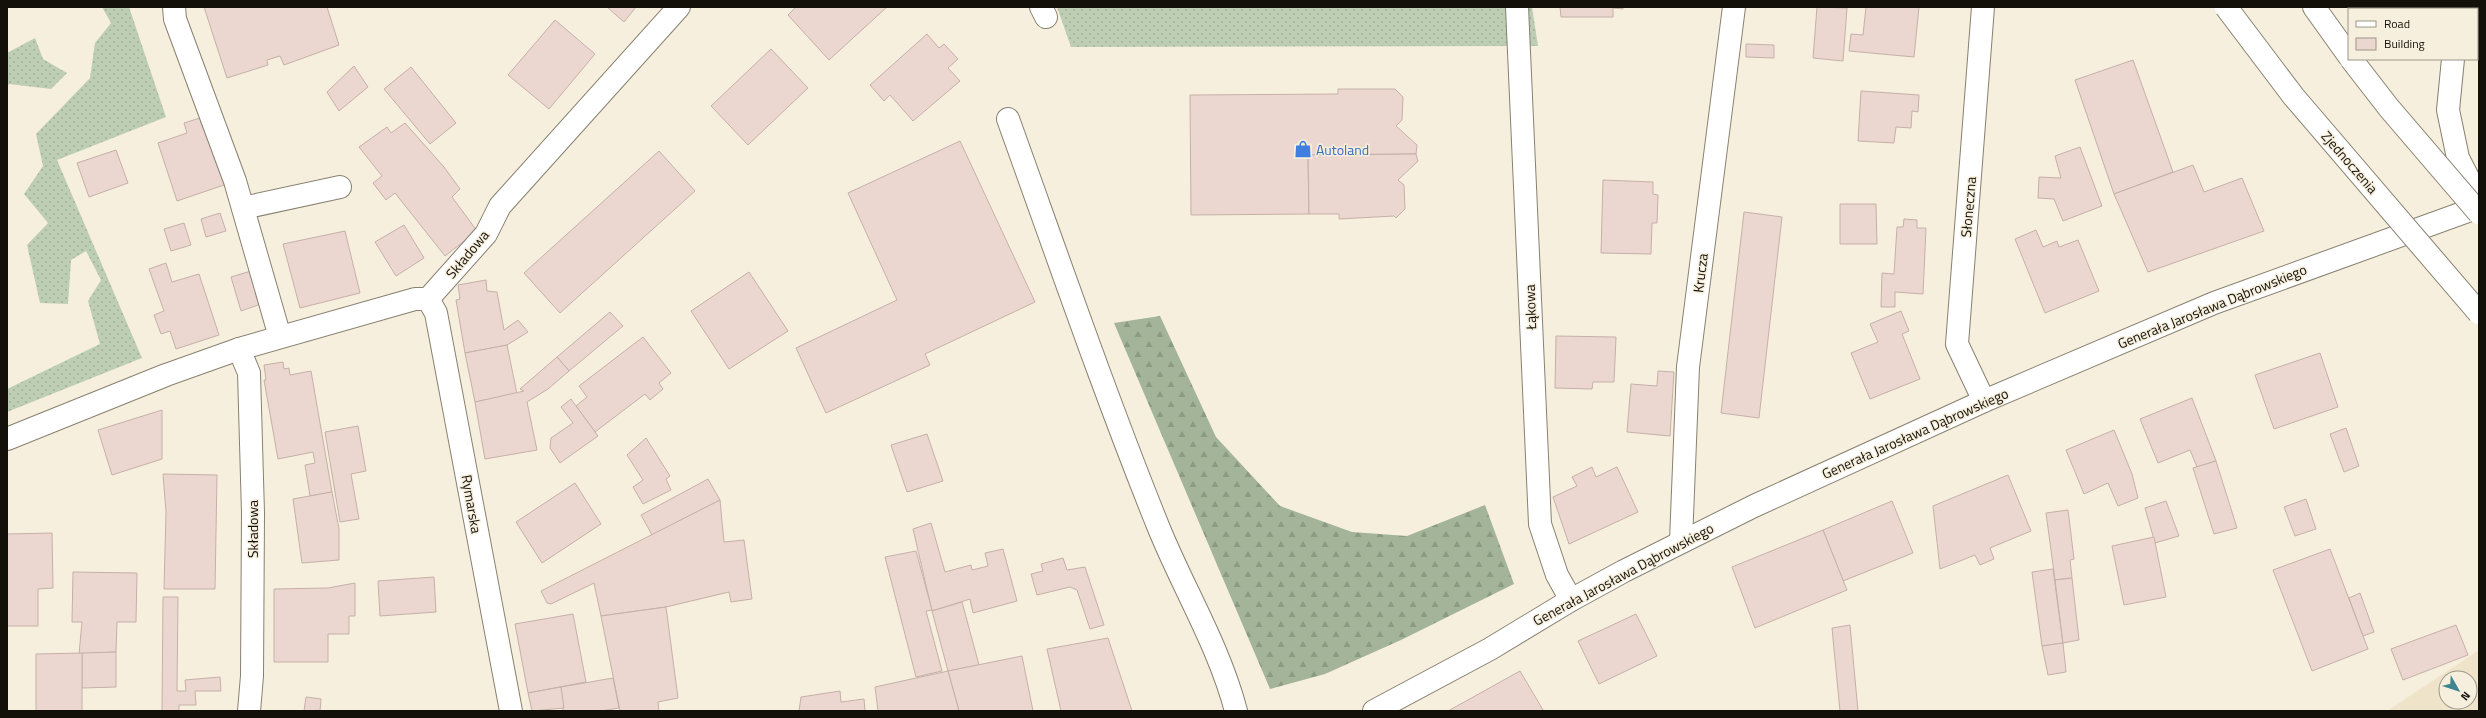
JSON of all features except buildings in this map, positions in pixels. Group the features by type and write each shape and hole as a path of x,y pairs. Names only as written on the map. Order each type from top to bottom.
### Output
{"street":[{"path":"174,7 175,19 235,181 280,337"},
{"name":"Składowa","path":"428,299 486,234 500,206 679,7"},
{"name":"Łąkowa","path":"1517,7 1540,524 1557,575 1571,600"},
{"name":"Krucza","path":"1681,541 1688,367 1734,7"},
{"name":"Słoneczna","path":"1983,7 1957,344 1984,401"},
{"name":"Zjednoczenia","path":"2226,7 2294,98 2479,312"},
{"path":"2314,7 2348,55"},
{"path":"2352,60 2389,108 2479,213"},
{"path":"2453,60 2448,110 2458,158 2479,199"},
{"path":"1008,119 1100,375 1156,520 1226,676 1236,711"},
{"path":"243,208 340,187"},
{"name":"Generała Jarosława Dąbrowskiego","path":"1374,711 1490,649 1571,600 1681,541 1984,401 2214,303 2479,207"},
{"path":"7,439 166,375 239,349 416,299 428,299"},
{"name":"Rymarska","path":"428,299 436,313 511,711"},
{"name":"Składowa","path":"239,349 249,373 253,513 252,676 249,711"}],"shaded area":[{"path":"2479,650 2479,711 2387,711 2438,677 2438,710 2478,710 2478,670 2449,670"}],"green space":[{"path":"102,7 129,7 166,117 57,160 142,358 7,412 7,389 100,344 88,301 101,280 86,251 71,260 68,304 40,303 27,245 48,223 24,194 43,166 36,134 90,78 95,43 111,23"},
{"path":"1057,7 1532,7 1538,46 1071,47"},
{"path":"35,38 43,59 67,73 51,89 9,84 7,87 7,53"},
{"path":"1160,316 1216,437 1280,506 1352,532 1407,536 1485,505 1514,584 1401,640 1325,674 1270,689 1114,323"}],"place":[{"name":"Autoland","path":"1303,149"}]}
